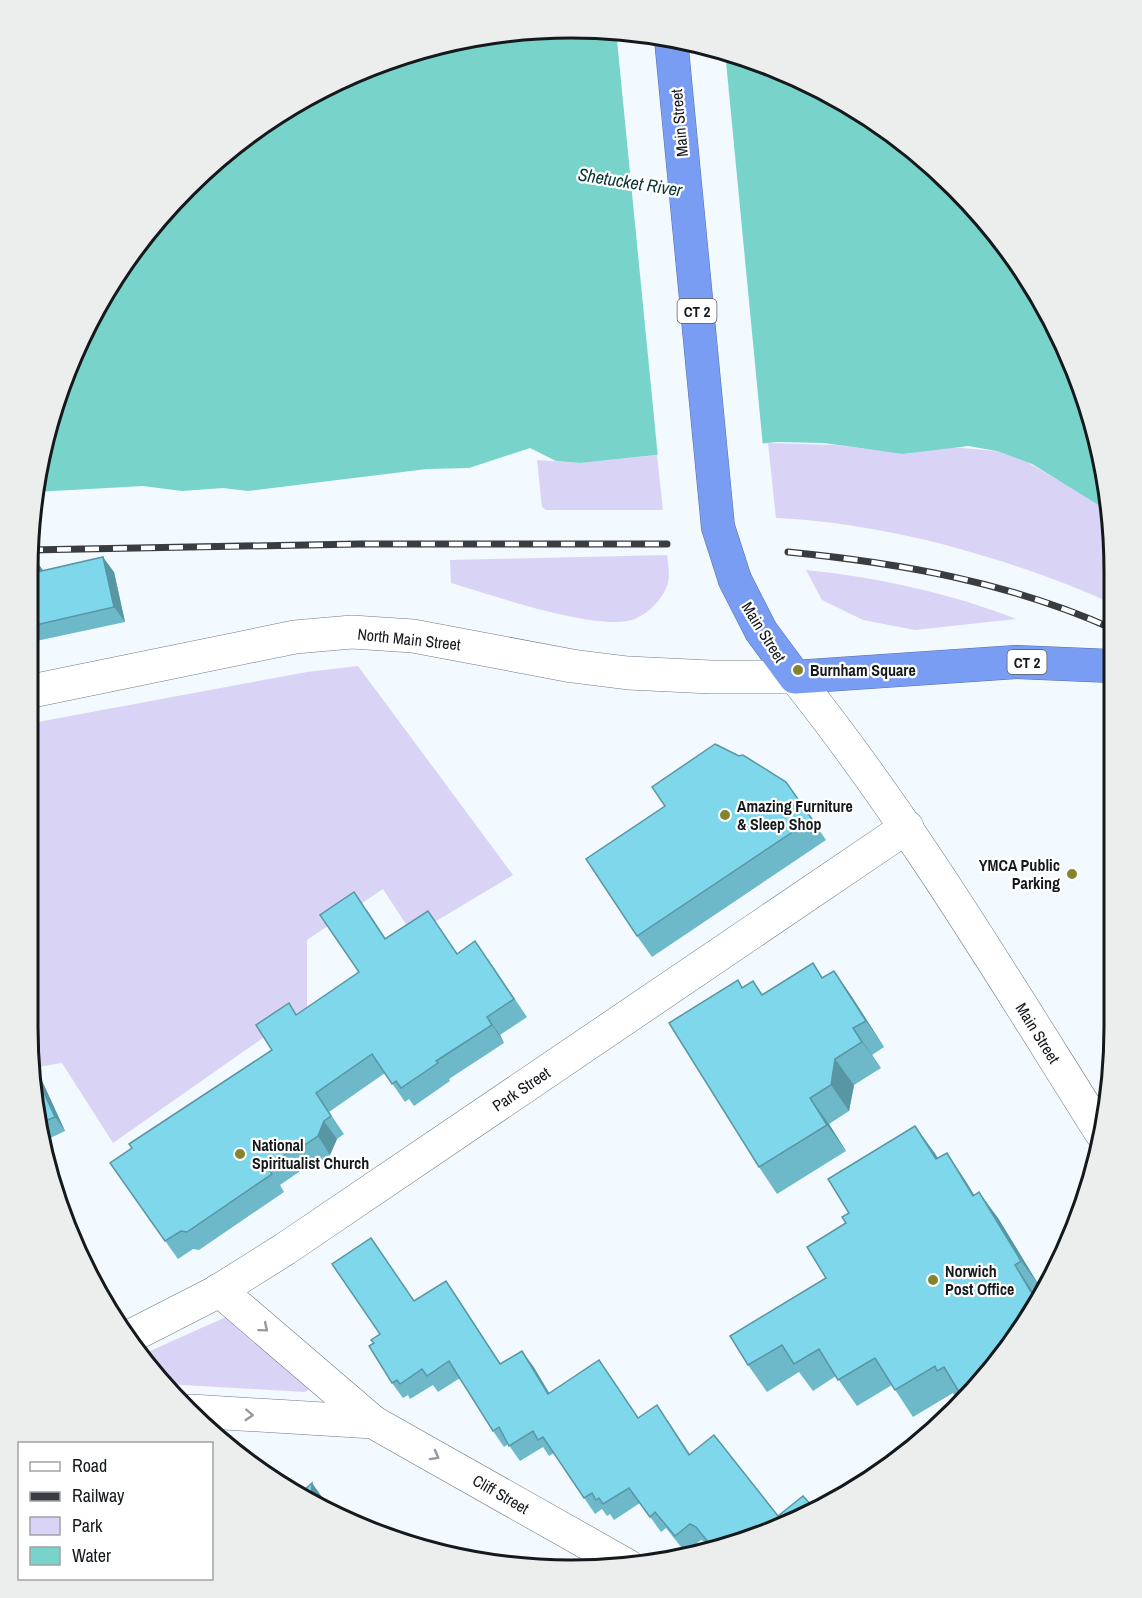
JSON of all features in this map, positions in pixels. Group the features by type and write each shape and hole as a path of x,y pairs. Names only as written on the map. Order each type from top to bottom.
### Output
{"highway":[{"name":"Main Street","path":"672,47 718,527 735,580 760,632 795,677"},
{"name":"CT 2","path":"795,677 1037,662 1104,666"}],"street":[{"name":"North Main Street","path":"38,690 295,637 352,632 413,636 572,666 628,673 711,678 795,677"},
{"name":"Main Street","path":"795,677 853,750 907,827 1095,1123"},
{"name":"Park Street","path":"135,1334 219,1290 285,1249 907,827"},
{"name":"Cliff Street","path":"219,1290 373,1422 605,1559"},
{"name":"Cliff Street","path":"202,1412 373,1422"}],"green space":[{"path":"768,443 836,445 906,454 950,447 997,451 1025,461 1100,504 1104,600 1032,571 904,535 818,521 776,518"},
{"path":"657,455 663,510 546,510 542,507 537,460 580,463"},
{"path":"667,555 668,583 659,600 641,616 619,622 571,617 451,583 450,560"},
{"path":"806,570 912,587 965,601 1016,619 915,630 863,620 822,600"},
{"path":"358,666 513,875 413,935 383,889 307,940 307,1007 113,1143 62,1063 39,1067 38,722 307,672"},
{"path":"226,1317 312,1388 305,1392 175,1384 148,1352"}],"water":[{"name":"Shetucket River","path":"571,38 641,42 675,48 709,56 775,78 838,109 867,127 923,170 972,219 1015,275 1033,304 1064,367 1076,400 1094,467 1100,506 1032,464 997,451 968,446 903,454 824,443 777,442 580,463 556,461 530,448 469,468 427,469 248,491 223,488 182,491 143,486 44,492 56,433 78,367 109,304 127,275 170,219 219,170 275,127 304,109 367,78 433,56 467,48 501,42"}],"pier":[{"path":"617,40 675,48 726,61 763,447 658,458"}],"building":[{"path":"103,557 114,607 38,624 38,572"},
{"path":"715,744 739,756 743,755 786,782 812,819 637,936 586,859 665,806 652,787"},
{"path":"354,892 385,939 428,911 457,954 475,941 514,999 487,1017 492,1025 436,1061 438,1063 401,1088 396,1081 392,1084 372,1054 316,1093 331,1116 324,1121 318,1136 306,1144 299,1145 267,1167 272,1174 187,1232 181,1231 165,1241 110,1163 132,1148 129,1144 272,1050 256,1025 289,1003 296,1015 359,972 320,915"},
{"path":"813,963 822,978 834,971 866,1021 853,1028 862,1042 835,1059 831,1085 810,1098 827,1125 759,1167 669,1023 738,980 742,988 753,981 762,995"},
{"path":"41,1087 55,1117 46,1121"},
{"name":"Norwich Post Office","path":"915,1126 936,1159 947,1153 973,1196 979,1192 1021,1261 1015,1265 1033,1295 994,1352 959,1392 944,1367 937,1371 935,1366 895,1390 875,1358 838,1380 819,1349 794,1364 782,1345 748,1365 730,1336 826,1278 807,1247 846,1223 842,1217 849,1213 828,1179"},
{"path":"371,1238 414,1301 446,1281 500,1364 522,1351 548,1394 599,1360 638,1418 657,1405 689,1455 714,1435 778,1516 803,1496 810,1504 775,1520 708,1542 696,1527 690,1524 675,1536 655,1512 650,1517 629,1488 603,1504 599,1498 596,1500 592,1493 584,1498 543,1437 538,1440 533,1431 509,1446 499,1427 493,1431 449,1361 427,1376 422,1369 400,1384 397,1380 392,1383 369,1346 374,1343 371,1340 380,1334 332,1264"},
{"path":"312,1483 311,1493 305,1489"}],"railway":[{"path":"39,550 359,544 667,544"},
{"path":"788,552 871,562 953,577 1033,598 1104,625"}],"place":[{"name":"Burnham Square","path":"798,670"},
{"name":"Amazing Furniture & Sleep Shop","path":"725,815"},
{"name":"YMCA Public Parking","path":"1072,874"},
{"name":"National Spiritualist Church","path":"240,1154"},
{"name":"Norwich Post Office","path":"933,1280"}]}
